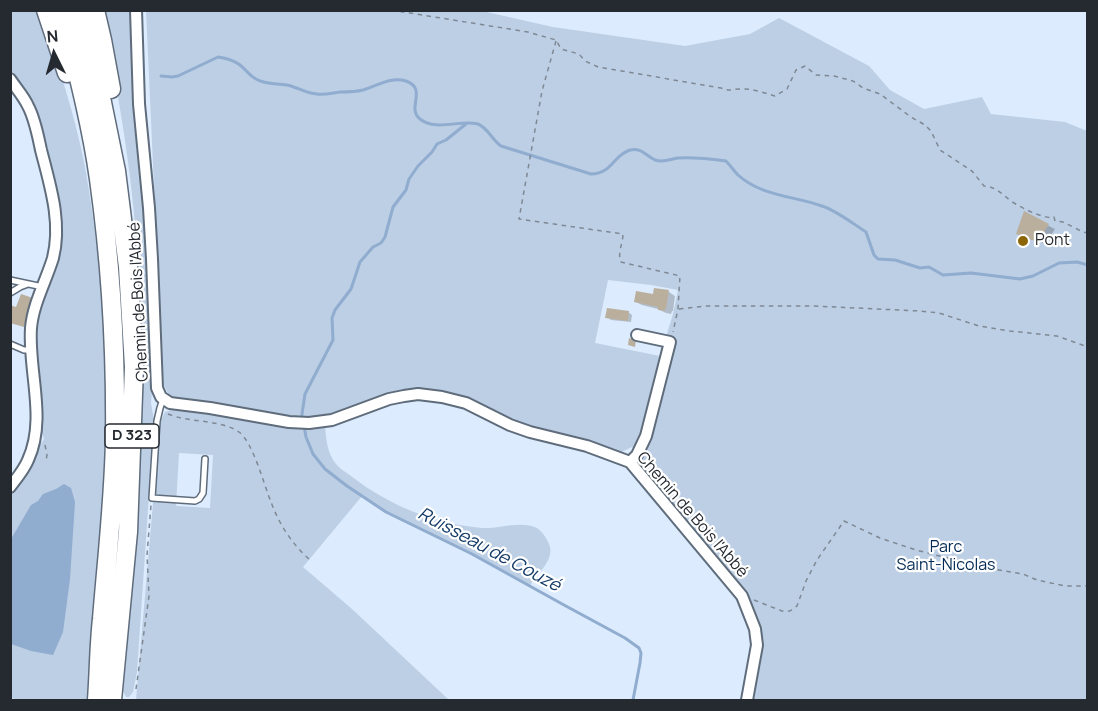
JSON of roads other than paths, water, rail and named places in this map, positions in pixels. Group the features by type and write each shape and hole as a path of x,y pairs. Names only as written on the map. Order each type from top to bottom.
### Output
{"highway":[{"path":"46,10 70,84 88,157 108,175 119,142 107,64 95,10"},
{"name":"D 323","path":"62,10 88,121 108,175 115,371 115,440 97,700"},
{"name":"D 323","path":"80,10 95,68 108,175 128,267 134,367 128,532 112,700"}],"street":[{"name":"Chemin de Bois l'Abbé","path":"136,10 139,104 152,249 157,388 161,404 227,410 279,421 309,423 339,418 389,399 418,394 431,395 466,403 530,432 587,446 630,462 742,596 755,629 757,645 747,700"},
{"path":"10,79 32,116 51,188 57,236 53,257 31,326 37,423 28,461 10,487"},
{"path":"630,462 646,436 670,342 637,335"}],"lane":[{"path":"10,280 43,287"},
{"path":"10,293 29,284"},
{"path":"10,344 24,350 31,350"},
{"path":"161,404 157,422 152,498 195,501 199,499 203,493 205,459"}],"waterway":[{"path":"161,76 178,76 218,57 238,63 260,81 287,85 313,94 357,91 389,81 406,81 416,89 416,115 426,123 433,125 478,124 485,128 501,146 591,174 604,171 619,156 634,149 658,161 678,158 726,161 747,182 778,195 822,206 866,232 874,255 878,259 895,260 920,268 929,267 943,275 971,273 1020,279 1033,276 1059,263 1077,262 1088,265"},
{"name":"Ruisseau de Couzé","path":"302,419 305,394 333,340 332,318 335,310 351,289 360,262 385,237 393,207 406,190 409,179 418,166 437,144 446,140 466,124"},
{"name":"Ruisseau de Couzé","path":"304,426 313,454 325,469 386,512 472,554 625,638 639,648 640,663 633,700"}],"place":[{"name":"Pont","path":"1023,241"}],"park label":[{"name":"Parc Saint-Nicolas","path":"946,557"}]}
